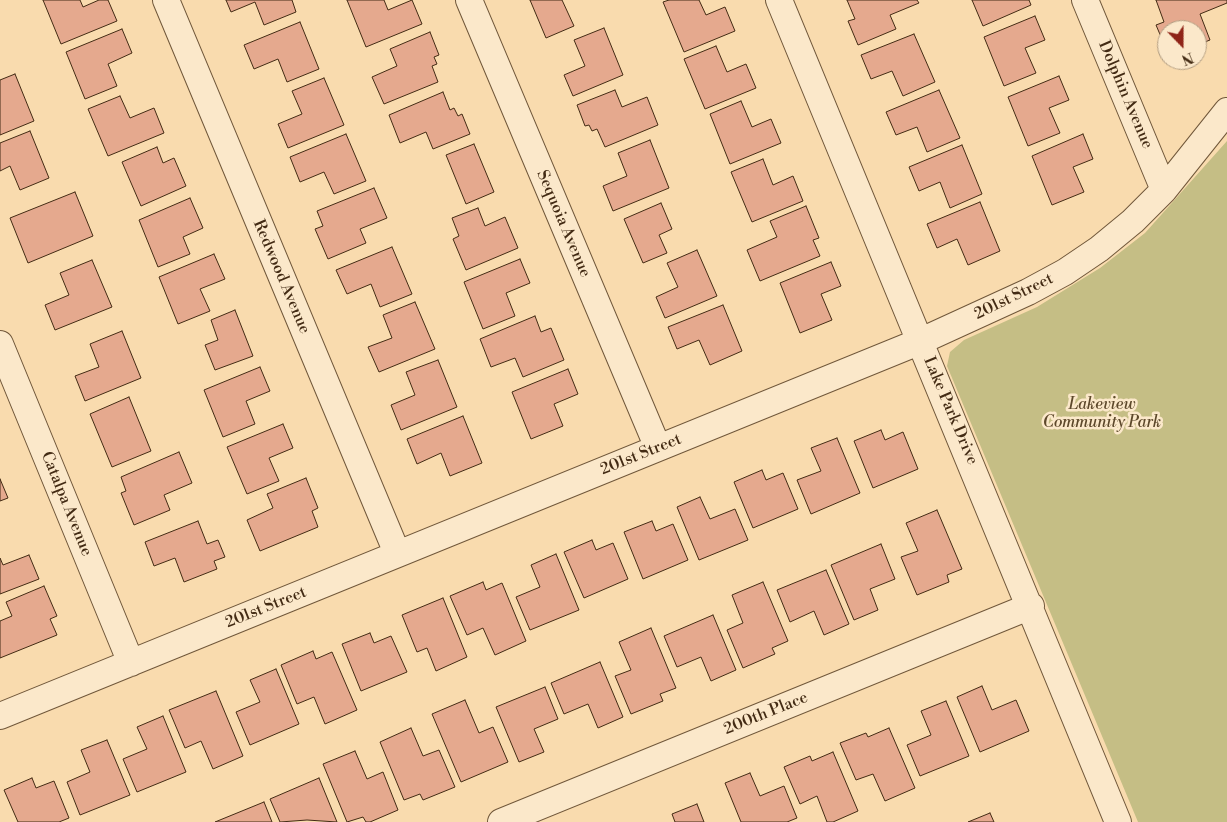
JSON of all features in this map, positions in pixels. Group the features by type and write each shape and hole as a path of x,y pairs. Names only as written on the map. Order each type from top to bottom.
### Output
{"street":[{"name":"Redwood Avenue","path":"166,0 397,554"},
{"name":"Sequoia Avenue","path":"469,0 658,448"},
{"name":"Lake Park Drive","path":"779,0 1031,606 1118,822"},
{"name":"Dolphin Avenue","path":"1085,0 1164,190"},
{"name":"201st Street","path":"0,716 921,341 1028,292 1065,272 1099,249 1126,226 1164,190 1227,112"},
{"name":"Catalpa Avenue","path":"0,344 131,663"},
{"name":"200th Place","path":"501,822 1031,606"}],"green space":[{"name":"Lakeview Community Park","path":"1227,141 1227,822 1138,822 947,366 950,352 964,340 1037,307 1100,268 1145,233"}],"building":[{"path":"43,0 80,0 83,7 99,0 108,0 117,21 61,44"},
{"path":"226,0 292,0 296,12 264,25 255,2 231,12"},
{"path":"347,0 384,0 388,10 412,0 422,24 366,47"},
{"path":"530,0 562,0 574,26 546,38"},
{"path":"669,0 699,0 706,15 725,7 735,31 684,52 663,2"},
{"path":"847,0 917,0 919,3 890,15 896,29 858,45 848,21 855,19"},
{"path":"972,0 1029,0 1031,5 983,26"},
{"path":"1156,0 1227,0 1227,3 1200,14 1202,20 1163,20"},
{"path":"1035,16 1045,40 1025,48 1036,73 1004,86 984,37"},
{"path":"300,22 319,69 287,82 278,59 254,69 244,45"},
{"path":"604,28 623,75 573,96 564,75 585,66 574,40"},
{"path":"122,29 132,53 108,64 117,86 85,99 66,52"},
{"path":"430,32 439,55 434,57 437,64 432,66 438,82 384,104 372,77 397,66 390,49"},
{"path":"914,34 935,82 903,96 892,71 871,79 861,55"},
{"path":"716,46 727,72 746,64 756,88 705,109 684,59"},
{"path":"15,74 34,121 0,135 0,80"},
{"path":"1059,76 1069,100 1049,108 1060,133 1028,146 1008,97"},
{"path":"324,78 344,125 288,148 278,124 302,114 292,91"},
{"path":"615,90 622,107 647,97 658,125 605,147 597,129 592,131 589,125 585,126 577,105"},
{"path":"939,90 960,138 927,152 917,127 896,135 886,112"},
{"path":"443,92 450,110 454,108 458,116 462,114 470,134 433,149 426,132 400,143 389,115"},
{"path":"120,96 130,118 154,108 164,133 108,156 88,109"},
{"path":"741,101 752,127 771,119 781,143 730,164 710,114"},
{"path":"30,131 49,178 20,190 10,166 0,171 0,143"},
{"path":"346,134 366,181 334,194 324,172 300,182 290,157"},
{"path":"1083,134 1093,159 1073,167 1084,192 1052,205 1032,156"},
{"path":"650,140 669,188 613,211 603,186 627,176 618,153"},
{"path":"474,144 494,192 466,204 446,155"},
{"path":"962,145 982,194 950,208 940,182 919,191 909,167"},
{"path":"157,147 163,163 174,158 186,186 141,206 122,162"},
{"path":"763,159 773,185 793,176 803,201 752,222 731,172"},
{"path":"374,188 387,218 360,229 366,243 328,259 315,229 323,226 317,211"},
{"path":"75,192 93,236 28,263 10,218"},
{"path":"190,198 203,228 183,237 190,254 158,267 139,220"},
{"path":"980,202 1000,251 968,265 957,239 937,248 927,224"},
{"path":"661,203 672,229 659,235 667,253 643,263 624,219"},
{"path":"806,206 819,238 813,240 820,256 760,281 747,250 777,237 770,221"},
{"path":"478,208 485,226 505,217 518,248 466,270 453,239 459,236 452,218"},
{"path":"392,247 412,294 380,307 371,284 347,294 336,270"},
{"path":"697,250 717,296 665,318 656,297 678,287 667,263"},
{"path":"214,254 225,279 200,289 210,311 178,324 159,277"},
{"path":"520,259 530,283 506,293 515,316 483,329 464,282"},
{"path":"92,260 112,307 55,330 45,305 69,295 60,273"},
{"path":"831,262 841,286 821,294 832,320 800,333 780,283"},
{"path":"415,302 435,349 379,372 368,347 392,338 383,315"},
{"path":"723,305 742,351 710,365 699,340 677,349 668,327"},
{"path":"235,310 253,356 215,370 205,345 218,340 211,320"},
{"path":"535,316 541,332 551,328 564,360 523,377 515,358 491,367 480,339"},
{"path":"122,331 141,378 85,401 75,376 99,367 90,344"},
{"path":"438,360 457,407 401,430 391,405 415,395 406,372"},
{"path":"260,367 270,391 246,401 255,424 223,437 204,390"},
{"path":"568,369 578,394 554,404 563,426 531,439 512,392"},
{"path":"129,397 151,451 112,467 90,414"},
{"path":"463,416 482,463 450,476 441,453 417,464 407,439"},
{"path":"283,424 293,448 269,458 279,481 247,494 227,447"},
{"path":"881,430 885,440 903,432 918,469 873,488 854,441"},
{"path":"837,438 860,493 811,514 797,480 821,471 811,448"},
{"path":"179,452 192,483 164,495 170,510 134,525 121,493 126,491 121,477"},
{"path":"762,470 766,480 783,473 798,509 753,528 734,482"},
{"path":"306,478 318,508 312,511 318,527 260,551 247,520 273,508 267,494"},
{"path":"0,479 8,498 0,501"},
{"path":"700,497 710,519 735,509 748,540 699,560 677,507"},
{"path":"937,510 962,569 947,575 949,582 917,595 901,557 918,551 906,523"},
{"path":"198,521 207,544 218,540 225,557 214,561 217,569 184,582 175,558 154,566 145,542"},
{"path":"652,521 656,531 673,524 688,560 643,579 624,532"},
{"path":"592,540 596,550 613,543 628,579 584,598 564,552"},
{"path":"881,544 895,579 870,589 878,610 854,620 831,565"},
{"path":"556,554 579,610 530,630 516,597 540,587 531,565"},
{"path":"29,555 39,579 0,594 0,558 3,565"},
{"path":"826,570 849,624 824,635 814,611 790,622 777,590"},
{"path":"483,582 486,590 502,583 526,641 495,655 483,628 467,635 450,596"},
{"path":"763,582 788,641 772,648 775,654 743,668 727,630 743,623 732,595"},
{"path":"44,586 57,616 50,619 57,635 0,658 0,621 12,616 6,602"},
{"path":"443,598 467,657 436,671 427,648 417,652 402,615"},
{"path":"713,615 736,670 711,681 701,657 677,667 664,636"},
{"path":"651,628 676,688 660,694 663,701 631,714 615,676 631,670 619,642"},
{"path":"370,633 374,643 391,636 407,672 361,691 342,644"},
{"path":"313,651 316,659 332,652 357,710 325,724 314,697 297,704 281,665"},
{"path":"600,662 623,717 598,728 588,704 564,714 551,683"},
{"path":"276,669 299,724 250,745 236,712 260,702 250,680"},
{"path":"982,686 992,710 1016,700 1029,731 980,752 957,697"},
{"path":"545,687 558,719 534,729 544,752 519,762 496,707"},
{"path":"216,691 243,756 213,769 201,741 185,748 169,710"},
{"path":"465,700 479,733 493,727 508,762 461,782 432,714"},
{"path":"946,701 969,756 920,776 907,745 931,735 921,711"},
{"path":"163,716 186,772 137,792 123,759 147,749 137,727"},
{"path":"411,728 423,756 439,750 455,787 423,800 420,794 404,800 380,742"},
{"path":"889,728 915,788 885,801 873,774 856,780 840,743 866,733 868,737"},
{"path":"107,740 130,795 80,815 67,782 90,772 81,750"},
{"path":"355,751 367,779 383,772 398,810 370,822 366,822 363,817 347,822 323,764"},
{"path":"833,752 858,811 833,822 827,822 817,796 800,804 784,767 810,756 812,761"},
{"path":"750,773 760,796 784,786 797,818 787,822 741,822 725,783"},
{"path":"32,778 36,788 54,781 69,818 59,822 18,822 4,790"},
{"path":"319,778 337,822 307,820 280,822 270,799"},
{"path":"264,802 272,822 215,822"},
{"path":"697,804 704,822 675,822 672,814"},
{"path":"990,813 994,822 968,822"}]}
